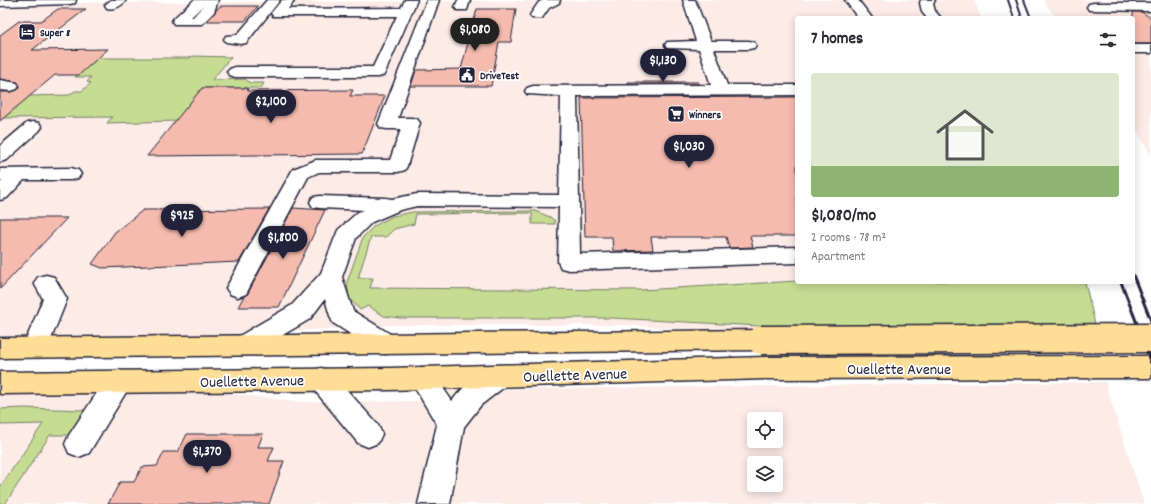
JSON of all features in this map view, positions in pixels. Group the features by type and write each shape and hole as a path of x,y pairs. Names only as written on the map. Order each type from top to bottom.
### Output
{"main road":[{"name":"Ouellette Avenue","path":"0,348 761,340 1151,338"},
{"name":"Ouellette Avenue","path":"0,383 422,378 765,368 1151,366"}],"street":[{"path":"202,0 179,20 197,21 208,10 212,0"},
{"path":"231,39 241,40 274,0"},
{"path":"235,72 379,72 408,6 278,13 289,0"},
{"path":"238,288 300,173 316,166 398,166 410,124 387,124 433,0"},
{"path":"530,2 536,15 544,5 554,0"},
{"path":"689,0 721,90"},
{"path":"851,0 863,16"},
{"path":"4,2 74,4"},
{"path":"1093,8 1151,7"},
{"path":"672,45 749,45"},
{"path":"1135,49 1151,49"},
{"path":"533,90 795,90"},
{"path":"569,91 569,262 795,256"},
{"path":"0,156 33,127"},
{"path":"0,175 71,174"},
{"path":"0,194 26,175"},
{"path":"245,345 301,312 331,277 346,235 365,217 394,205 417,200 569,200"},
{"path":"320,202 394,205"},
{"path":"331,277 342,316 386,344"},
{"path":"36,347 55,299 46,283"},
{"path":"434,504 451,423 471,397 499,376"},
{"path":"422,378 451,423"},
{"path":"321,379 368,434"},
{"path":"79,444 119,381"}],"shaded area":[{"path":"974,0 980,16 795,16 795,284 1085,284 1095,324 704,331 626,325 396,325 222,335 0,336 0,11 13,6 41,3"},
{"path":"1043,0 1151,0 1151,155 1135,127 1135,16 1055,16"},
{"path":"1105,382 1144,504 0,504 0,395 225,393 303,402 434,401 437,390"}],"green space":[{"path":"192,56 231,57 212,80 245,79 250,83 264,83 261,88 202,88 176,121 107,123 112,117 0,118 0,113 30,96 69,95 75,91 82,91 91,83 87,82 91,77 75,77 98,58 190,58"},
{"path":"535,211 550,217 555,221 555,224 532,224 532,213 416,214 414,224 394,229 386,237 371,237 358,278 373,278 370,288 641,290 795,281 795,284 1085,284 1095,324 761,330 760,326 612,318 400,318 384,316 368,306 360,310 349,298 347,282 363,237 374,226 393,216 412,212"},
{"path":"24,408 84,410 85,415 71,435 50,435 5,504 0,504 0,487 43,424 0,425 0,409"}],"building":[{"path":"220,6 258,6 245,21 207,21"},
{"path":"58,9 86,9 32,50 108,49 79,75 55,75 0,121 0,92 11,92 20,87 17,82 0,79 0,35 19,21 41,21"},
{"path":"477,9 516,9 511,42 499,42 491,86 411,86 416,70 461,69"},
{"path":"1133,12 1142,12 1151,18 1151,44 1135,44 1135,16 1133,16"},
{"path":"628,82 698,82 699,84 628,84"},
{"path":"202,88 247,88 248,91 353,90 350,96 385,96 362,154 147,156"},
{"path":"795,97 795,236 750,236 753,247 729,248 726,237 651,237 653,250 613,251 612,237 585,237 581,98"},
{"path":"293,208 325,210 279,307 238,307 244,296 247,295"},
{"path":"269,209 239,262 102,268 92,264 115,232 143,210"},
{"path":"0,218 67,218 0,289"},
{"path":"187,434 263,434 258,447 274,447 268,461 284,461 269,504 108,504 120,482 134,482 142,467 157,466 164,452 178,452"}],"railway":[{"path":"1008,0 1013,16"},
{"path":"1016,0 1021,16"},
{"path":"1024,0 1030,16"},
{"path":"1135,280 1151,321"},
{"path":"1122,284 1141,334"},
{"path":"1140,333 1151,362"}],"place":[{"name":"Super 8","path":"27,32"},
{"name":"DriveTest","path":"467,75"},
{"name":"Winners","path":"676,114"}]}
